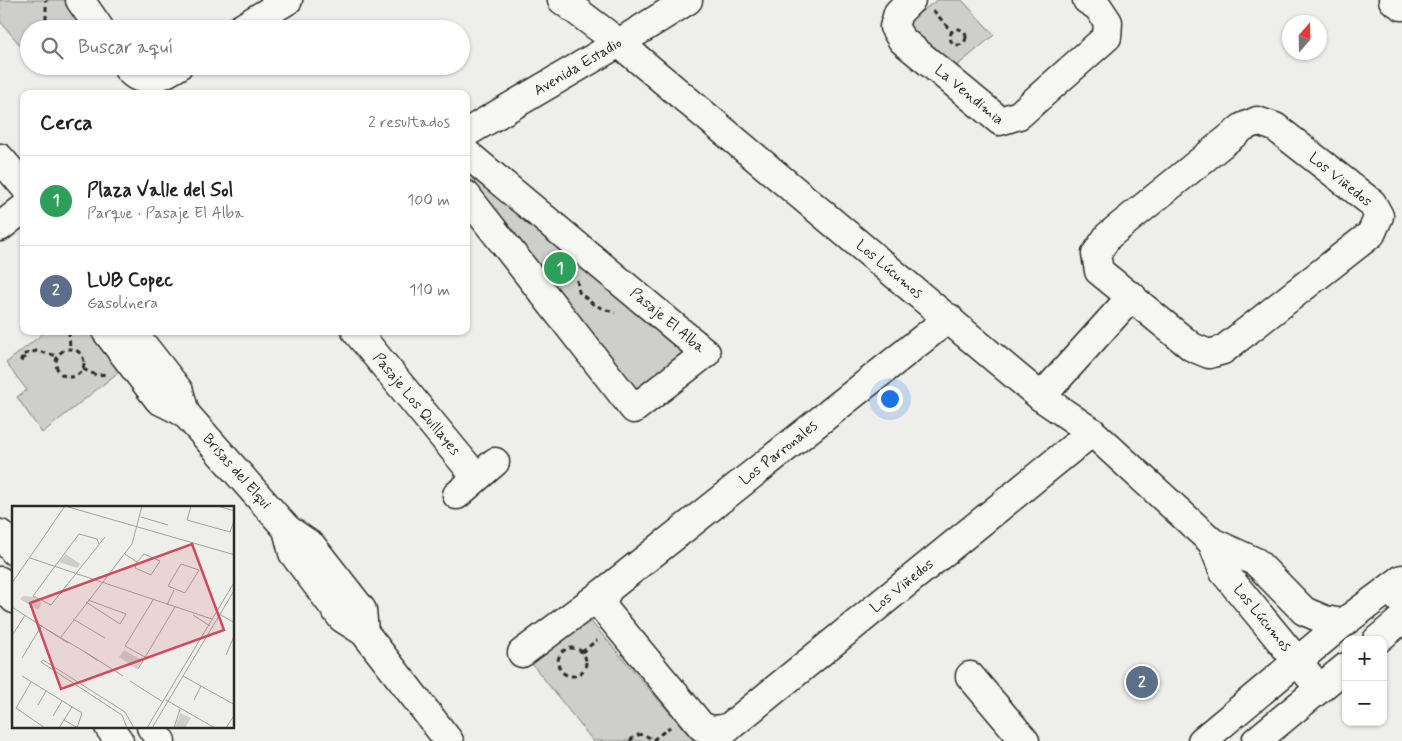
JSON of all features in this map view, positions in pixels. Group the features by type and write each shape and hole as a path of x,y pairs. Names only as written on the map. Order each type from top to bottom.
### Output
{"street":[{"path":"80,0 94,20"},
{"path":"255,20 288,0"},
{"name":"Los Lúcumos","path":"562,0 619,43 1041,397 1092,432 1212,542 1256,562 1304,611 1325,620 1343,623"},
{"name":"Avenida Estadio","path":"470,131 688,0"},
{"name":"La Vendimia","path":"921,3 898,13 894,28 902,40 1000,121 1019,116 1107,38 1108,22 1098,7 1088,0"},
{"path":"1393,0 1402,6"},
{"path":"136,75 144,80 163,75"},
{"name":"Los Viñedos","path":"1258,122 1274,127 1372,203 1379,216 1370,234 1223,350 1209,354 1192,347 1132,296 1099,271 1096,254 1108,236 1243,127 1258,122"},
{"name":"Pasaje El Alba","path":"470,156 706,353 634,409 470,200"},
{"path":"0,158 20,181"},
{"path":"0,227 20,211"},
{"path":"1041,397 1132,296"},
{"name":"Los Parronales","path":"522,653 608,589 949,318"},
{"name":"Brisas del Elqui","path":"109,335 159,400 185,412 287,529 312,546 362,610 364,632 449,741"},
{"name":"Pasaje Los Quillayes","path":"360,335 486,469 457,495"},
{"name":"Brisas del Elqui","path":"145,336 179,391 185,412"},
{"name":"Los Viñedos","path":"720,734 1092,432"},
{"path":"0,534 12,549"},
{"name":"Los Lúcumos","path":"1212,542 1224,572 1320,689"},
{"path":"0,581 12,597"},
{"path":"608,589 603,602 606,610 702,727 714,730 720,734"},
{"path":"1202,741 1343,623 1398,590"},
{"path":"1382,636 1402,619"},
{"path":"1256,741 1342,670"},
{"path":"970,676 1025,741"},
{"path":"110,728 119,741"},
{"path":"152,728 162,741"}],"path":[{"path":"45,19 46,0"},
{"path":"921,3 952,32"},
{"path":"956,30 963,32 965,36 962,43 953,43 950,37 952,32 956,30"},
{"path":"69,335 70,349"},
{"path":"70,349 79,352 84,360 80,373 72,376 64,375 58,369 58,356 61,352 70,349"},
{"path":"21,358 22,355 36,352 58,356"},
{"path":"572,648 581,651 586,658 582,672 574,675 562,671 559,663 563,652 572,648"},
{"path":"630,741 641,734 646,735 653,741"}],"shaded area":[{"path":"0,0 70,0 84,20 20,20 20,45 0,21"},
{"path":"937,0 962,0 994,35 952,70 905,24"},
{"path":"470,170 685,350 634,394 470,190"},
{"path":"41,335 91,335 120,371 42,433 17,397 27,390 6,363"},
{"path":"587,617 694,741 593,741 529,660"}],"place":[{"name":"Plaza Valle del Sol","path":"560,268"},
{"name":"LUB Copec","path":"1142,682"}]}
